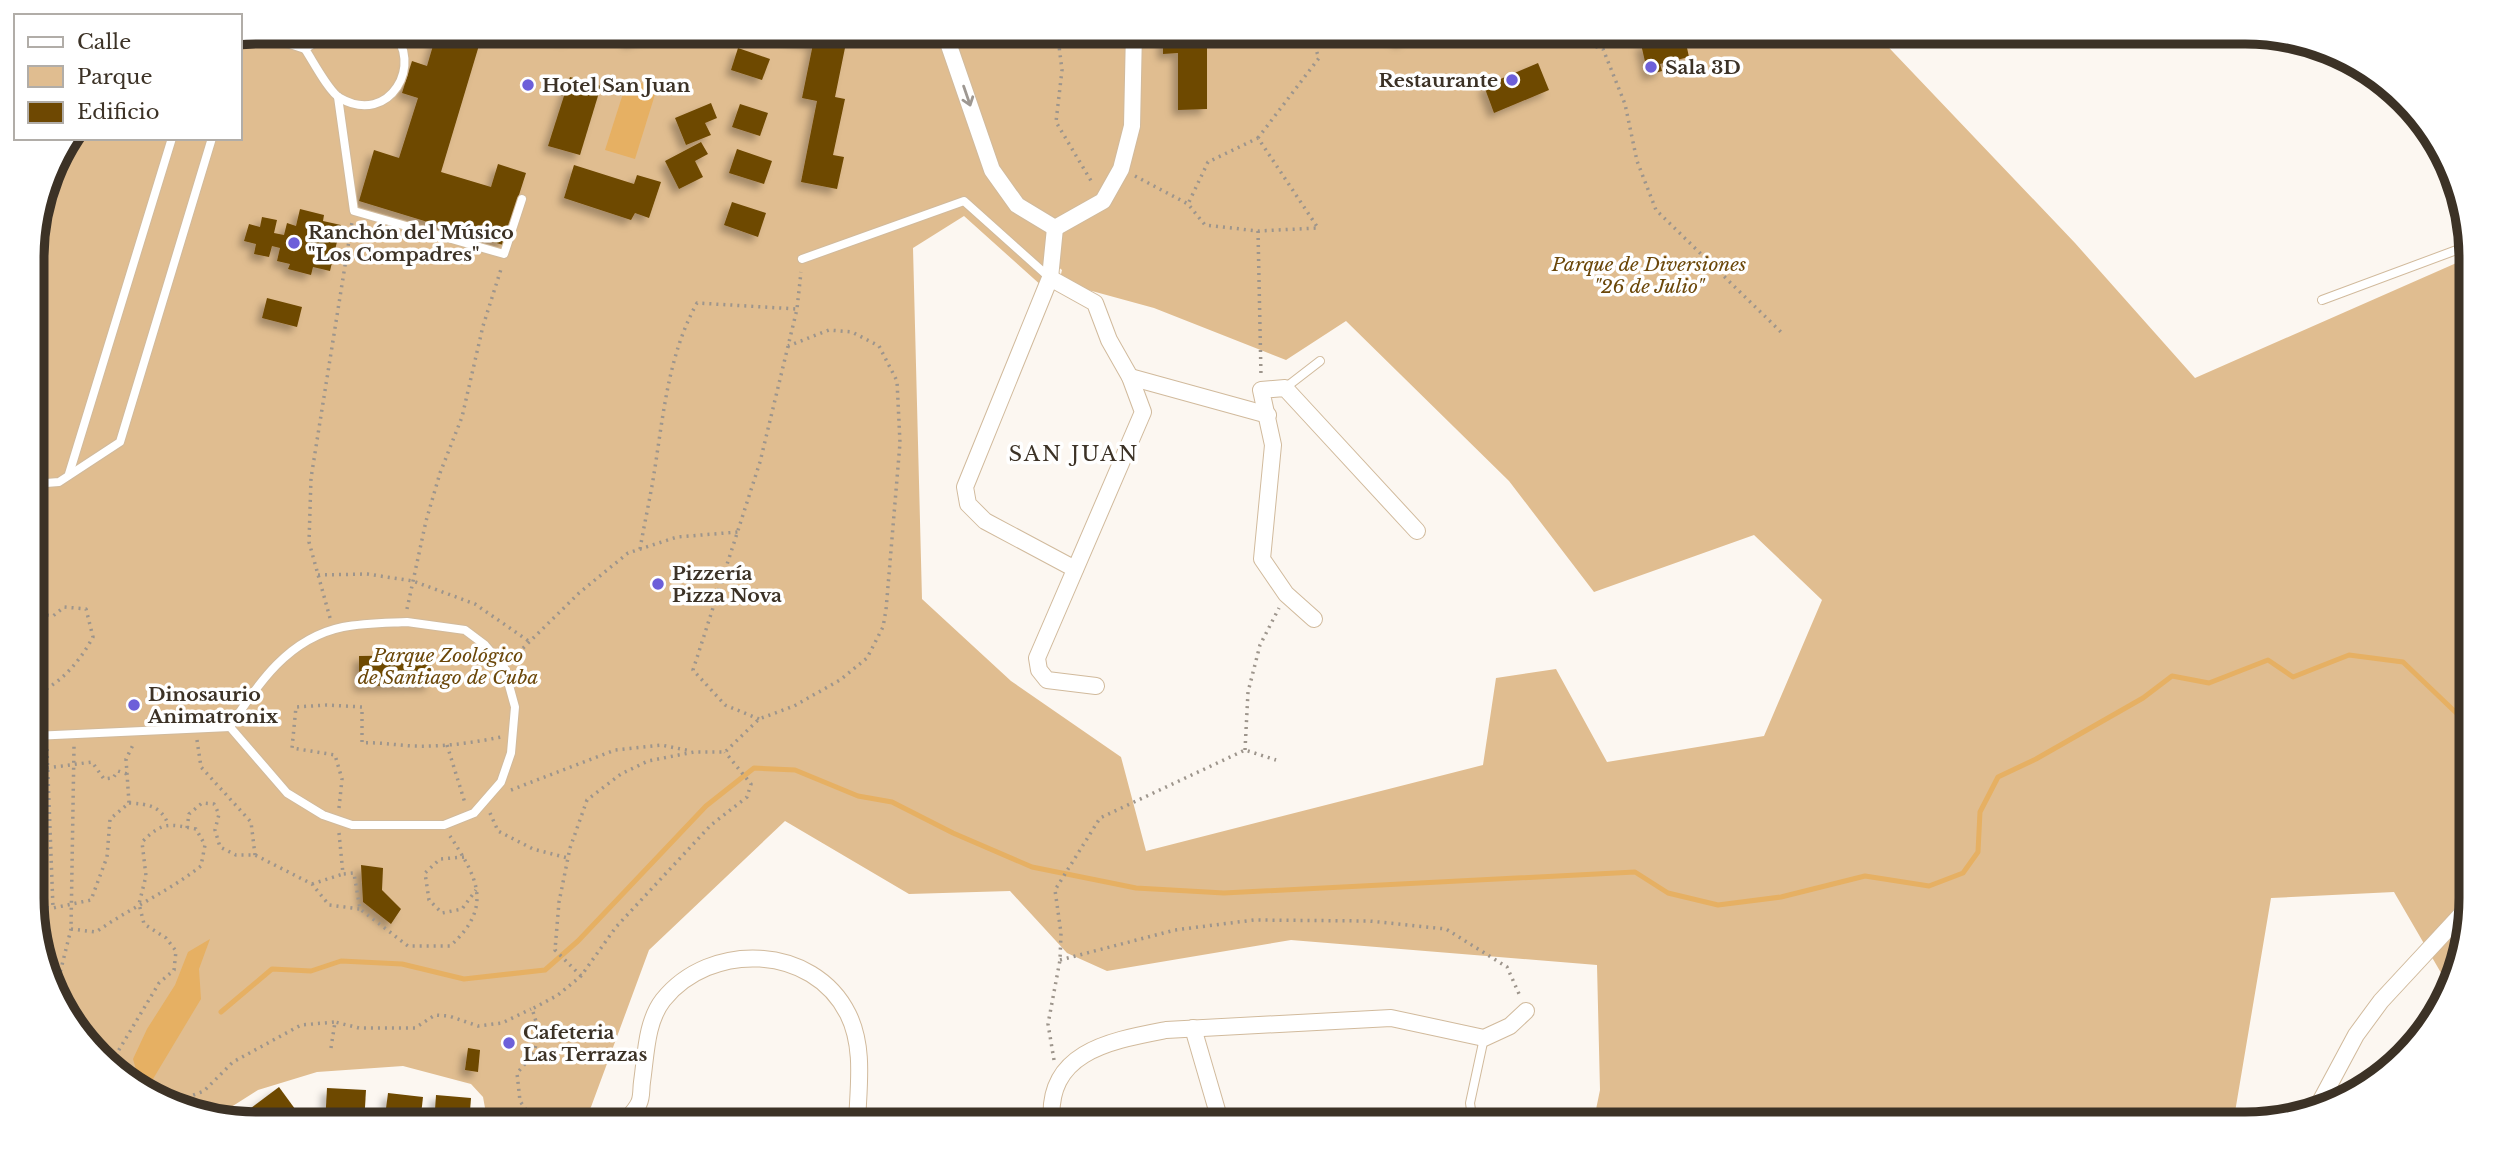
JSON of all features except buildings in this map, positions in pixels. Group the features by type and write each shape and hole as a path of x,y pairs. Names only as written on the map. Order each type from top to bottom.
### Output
{"street":[{"path":"948,44 992,170 1017,205 1055,228"},
{"path":"1055,228 1103,201 1121,169 1132,126 1134,44"},
{"path":"1055,228 1050,278 965,487 968,504 985,521 1075,569"},
{"path":"1050,278 1095,303 1110,340 1130,377 1143,412 1037,657 1039,670 1047,680 1096,686"},
{"path":"1130,377 1268,415"},
{"path":"1314,620 1286,594 1262,559 1273,445 1261,390 1285,388 1416,531"},
{"path":"2322,1098 2356,1035 2381,1001 2458,918"},
{"path":"632,1112 639,1103 650,1030 661,1003 678,982 698,969 721,961 752,957 778,961 809,973 832,989 848,1014 859,1043 857,1112"},
{"path":"1050,1112 1057,1080 1079,1057 1108,1044 1166,1030 1391,1018 1484,1038 1510,1026 1526,1011"},
{"path":"1193,1028 1218,1112"}],"lane":[{"path":"290,44 305,49 338,97 354,211 504,254 522,198"},
{"path":"305,49 313,44"},
{"path":"338,97 362,106 376,105 387,98 403,78 402,44"},
{"path":"69,474 171,140"},
{"path":"44,483 59,482 120,442 211,140"},
{"path":"802,259 964,201 1050,278"},
{"path":"2322,300 2458,249"},
{"path":"1285,388 1321,361"},
{"path":"415,623 465,630 485,645 504,667 515,707 511,753 501,782 474,813 444,825 352,825 323,815 287,793 230,727 255,687 280,661 309,638 343,627 415,623"},
{"path":"44,735 230,727"},
{"path":"1471,1112 1470,1103 1484,1038"}],"path":[{"path":"1058,44 1062,70 1056,122 1103,201"},
{"path":"1188,204 1208,162 1258,138 1319,58 1314,44"},
{"path":"1589,44 1602,48"},
{"path":"1602,44 1625,104 1637,161 1656,210 1782,332"},
{"path":"1121,169 1188,204 1205,225 1258,231 1318,228 1258,138"},
{"path":"334,630 309,542 311,478 354,211"},
{"path":"1258,231 1261,390"},
{"path":"415,623 406,611 426,521 440,473 462,417 483,326 504,254"},
{"path":"759,719 724,705 693,670 760,462 797,309 802,259"},
{"path":"640,549 663,402 685,324 696,303 797,309"},
{"path":"581,976 555,950 558,902 568,858 587,800 621,774 648,761 694,752 725,752 759,719 794,706 840,680 867,658 883,627 897,496 900,443 897,381 879,346 852,332 829,330 788,346"},
{"path":"504,667 579,593 628,553 677,537 739,532"},
{"path":"318,575 367,574 413,581 475,604 530,642"},
{"path":"1245,750 1248,692 1261,645 1286,594"},
{"path":"44,615 53,616 64,607 86,609 93,637 82,657 64,676 44,691"},
{"path":"342,874 338,820 342,779 335,755 292,748 296,707 362,707 362,743 447,745 512,735"},
{"path":"196,729 201,767 251,822 255,855"},
{"path":"130,803 126,759 136,740 150,730"},
{"path":"59,977 71,929 74,734"},
{"path":"47,735 53,908"},
{"path":"447,745 465,801 462,818"},
{"path":"568,858 533,849 498,831 485,800 615,750 661,745 694,752"},
{"path":"1057,1080 1048,1024 1060,960 1055,890 1100,818 1245,750 1276,760"},
{"path":"183,1099 204,1091 233,1062 301,1025 335,1022 359,1028 415,1028 435,1015 449,1016 478,1026 502,1023 558,995 581,976 616,927 711,825 747,797 751,784 725,752"},
{"path":"47,768 93,762 104,779 113,778 118,771 127,774"},
{"path":"45,908 91,900 107,857 110,819 130,803 149,804 164,813 168,824"},
{"path":"187,828 189,814 202,803 214,804 219,814 215,830 220,847 236,855 255,855 312,884 329,905 360,909 408,946 450,946 463,934 473,916 478,887 464,857 444,825"},
{"path":"71,929 96,932 139,904 177,884 201,866 205,845 196,829 168,824 155,829 142,842 146,876 139,904 144,924 166,938 176,951 174,970 159,984 117,1053 117,1059"},
{"path":"464,857 440,859 425,873 429,900 442,913 463,909 478,887"},
{"path":"312,884 354,873 360,909"},
{"path":"1060,960 1175,930 1254,920 1369,921 1446,929 1507,967 1526,1011"},
{"path":"526,1110 520,1101 517,1073 534,1054 538,1026 532,1009"},
{"path":"331,1048 335,1022"}],"green space":[{"path":"1885,44 2075,243 2195,378 2459,262 2459,913 2448,967 2444,978 2394,892 2271,898 2235,1112 1595,1112 1600,1090 1597,965 1291,940 1107,971 1067,953 1010,891 909,894 785,821 649,950 587,1112 486,1112 483,1097 471,1084 403,1066 317,1072 258,1090 227,1110 189,1101 151,1084 106,1050 72,1005 60,980 51,954 44,899 44,243 51,202 60,176 79,140 242,140 242,45","holes":["964,216 1043,287 1052,262 1062,270 1059,282 1154,308 1286,360 1346,321 1509,481 1594,592 1754,535 1822,600 1764,736 1607,762 1556,669 1496,678 1483,765 1146,851 1121,757 1011,681 922,599 913,248"]}],"shaded area":[{"path":"638,82 657,88 635,159 605,150 626,84"},
{"path":"210,939 199,969 201,999 150,1084 137,1075 133,1059 147,1029 175,985 188,952"}],"waterway":[{"path":"221,1012 272,969 311,971 341,961 402,964 464,979 545,970 578,941 706,806 754,768 795,770 858,796 892,802 953,833 1032,867 1136,888 1224,893 1635,872 1668,893 1718,905 1781,897 1865,876 1929,886 1963,873 1978,852 1980,812 1998,777 2036,759 2143,698 2172,676 2209,683 2268,660 2293,677 2349,655 2403,662 2459,716"}],"place":[{"name":"Sala 3D","path":"1651,67"},
{"name":"Restaurante","path":"1512,80"},
{"name":"Hotel San Juan","path":"528,85"},
{"name":"Ranchón del Músico \"Los Compadres\"","path":"294,243"},
{"name":"Pizzería Pizza Nova","path":"658,584"},
{"name":"Dinosaurio Animatronix","path":"134,705"},
{"name":"Cafeteria Las Terrazas","path":"509,1043"}],"district":[{"name":"SAN JUAN","path":"1074,454"}],"park label":[{"name":"Parque de Diversiones \"26 de Julio\"","path":"1649,275"},
{"name":"Parque Zoológico de Santiago de Cuba","path":"448,666"}]}
